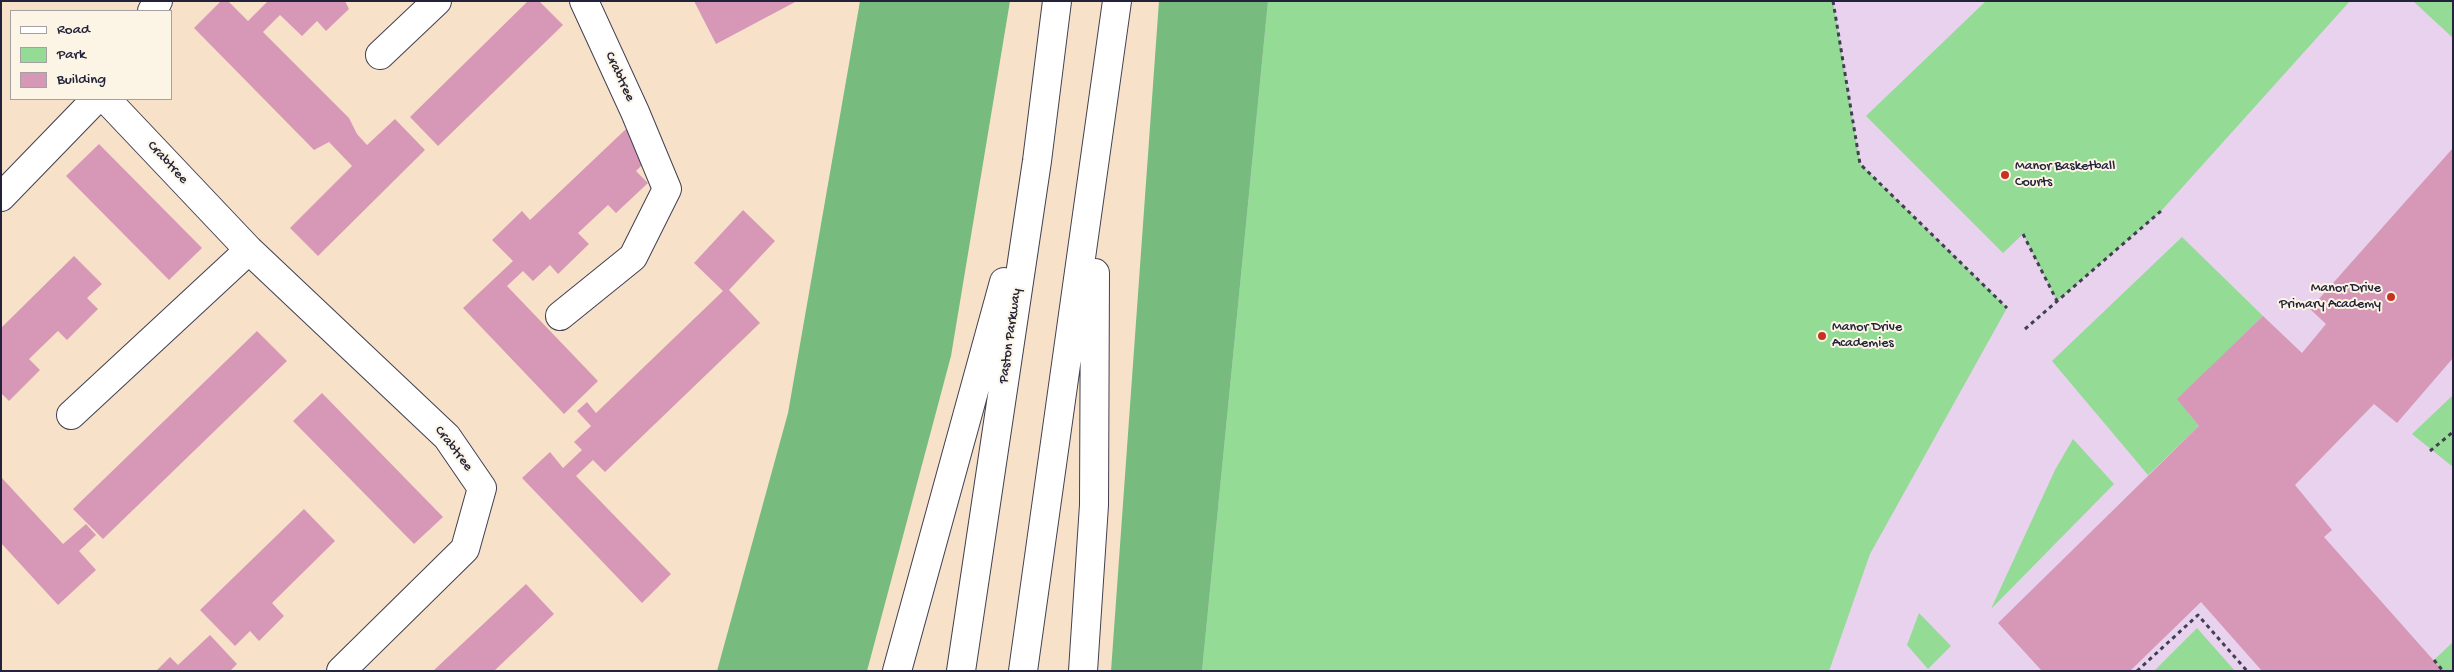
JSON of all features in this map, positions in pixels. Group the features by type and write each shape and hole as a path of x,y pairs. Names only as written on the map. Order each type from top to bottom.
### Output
{"main road":[{"path":"380,55 437,1"},
{"name":"Crabtree","path":"560,316 634,257 667,189 635,112 584,1"},
{"name":"Paston Parkway","path":"961,671 1037,161 1057,1"},
{"path":"1023,671 1096,167 1117,1"},
{"path":"1,197 95,100"},
{"name":"Crabtree","path":"107,100 248,250 447,437 482,488 465,549 341,671"},
{"path":"897,671 1037,161"},
{"path":"1083,671 1094,506 1096,167"},
{"path":"71,415 248,250"}],"path":[{"path":"1833,1 1860,164 2007,308"},
{"path":"2025,329 2161,211"},
{"path":"2023,234 2057,301"},
{"path":"2430,450 2453,432"},
{"path":"2137,671 2198,615 2247,671"},
{"path":"2434,660 2443,671"}],"shaded area":[{"name":"Manor Drive Academies","path":"1218,1 2453,1 2453,671 1164,671"}],"green space":[{"path":"860,1 1010,1 951,356 867,671 717,671 788,413"},
{"path":"1159,1 1268,1 1202,671 1111,671"},
{"path":"1268,1 1833,1 1860,164 2007,308 1870,554 1829,671 1202,671"},
{"path":"1986,1 2350,1 2161,211 2057,301 2023,234 2003,253 1866,116"},
{"path":"2413,1 2453,1 2453,38"},
{"path":"2182,237 2263,316 2178,399 2199,426 2148,475 2052,361"},
{"path":"2453,395 2453,467 2412,434"},
{"path":"2073,439 2114,484 1991,609 2055,470"},
{"path":"1919,613 1951,646 1928,669 1907,645"},
{"path":"2197,628 2235,671 2154,671"},
{"path":"2453,642 2453,671 2443,671 2434,660"}],"building":[{"path":"221,1 228,1 248,21 268,1 345,1 349,9 326,31 317,21 302,36 280,15 263,32 349,118 357,134 367,145 395,119 425,150 318,256 290,228 352,166 329,142 314,150 194,28"},
{"path":"528,1 539,1 563,25 438,146 410,117"},
{"path":"694,1 797,1 716,44"},
{"path":"626,129 651,156 636,171 648,183 616,213 608,205 578,233 589,244 558,274 550,265 533,281 523,271 507,286 598,381 564,414 463,308 513,261 492,240 522,211 530,220"},
{"path":"99,144 202,248 169,280 66,176"},
{"path":"2453,148 2453,358 2397,423 2374,404 2295,485 2332,530 2324,537 2443,671 2262,671 2201,602 2130,671 2042,671 1998,623 2199,426 2177,399 2263,316 2302,353 2326,324 2310,309"},
{"path":"743,210 775,241 729,290 760,323 605,472 593,460 576,476 671,574 642,603 522,478 550,452 563,468 582,450 574,442 591,426 577,411 587,402 596,413 723,291 694,263"},
{"path":"74,256 102,284 87,298 98,309 67,340 58,331 29,359 40,370 9,401 1,393 1,328"},
{"path":"257,331 287,361 103,539 73,509"},
{"path":"322,393 443,517 414,544 293,421"},
{"path":"1,477 63,544 86,524 96,535 79,551 96,570 58,605 1,543"},
{"path":"304,509 335,541 272,603 284,616 259,641 250,631 235,646 200,610"},
{"path":"526,584 554,614 494,671 433,671"},
{"path":"210,635 237,664 230,671 156,671 170,657 178,665"}],"place":[{"name":"Manor Basketball Courts","path":"2005,175"},
{"name":"Manor Drive Primary Academy","path":"2391,297"},
{"name":"Manor Drive Academies","path":"1822,336"}]}
